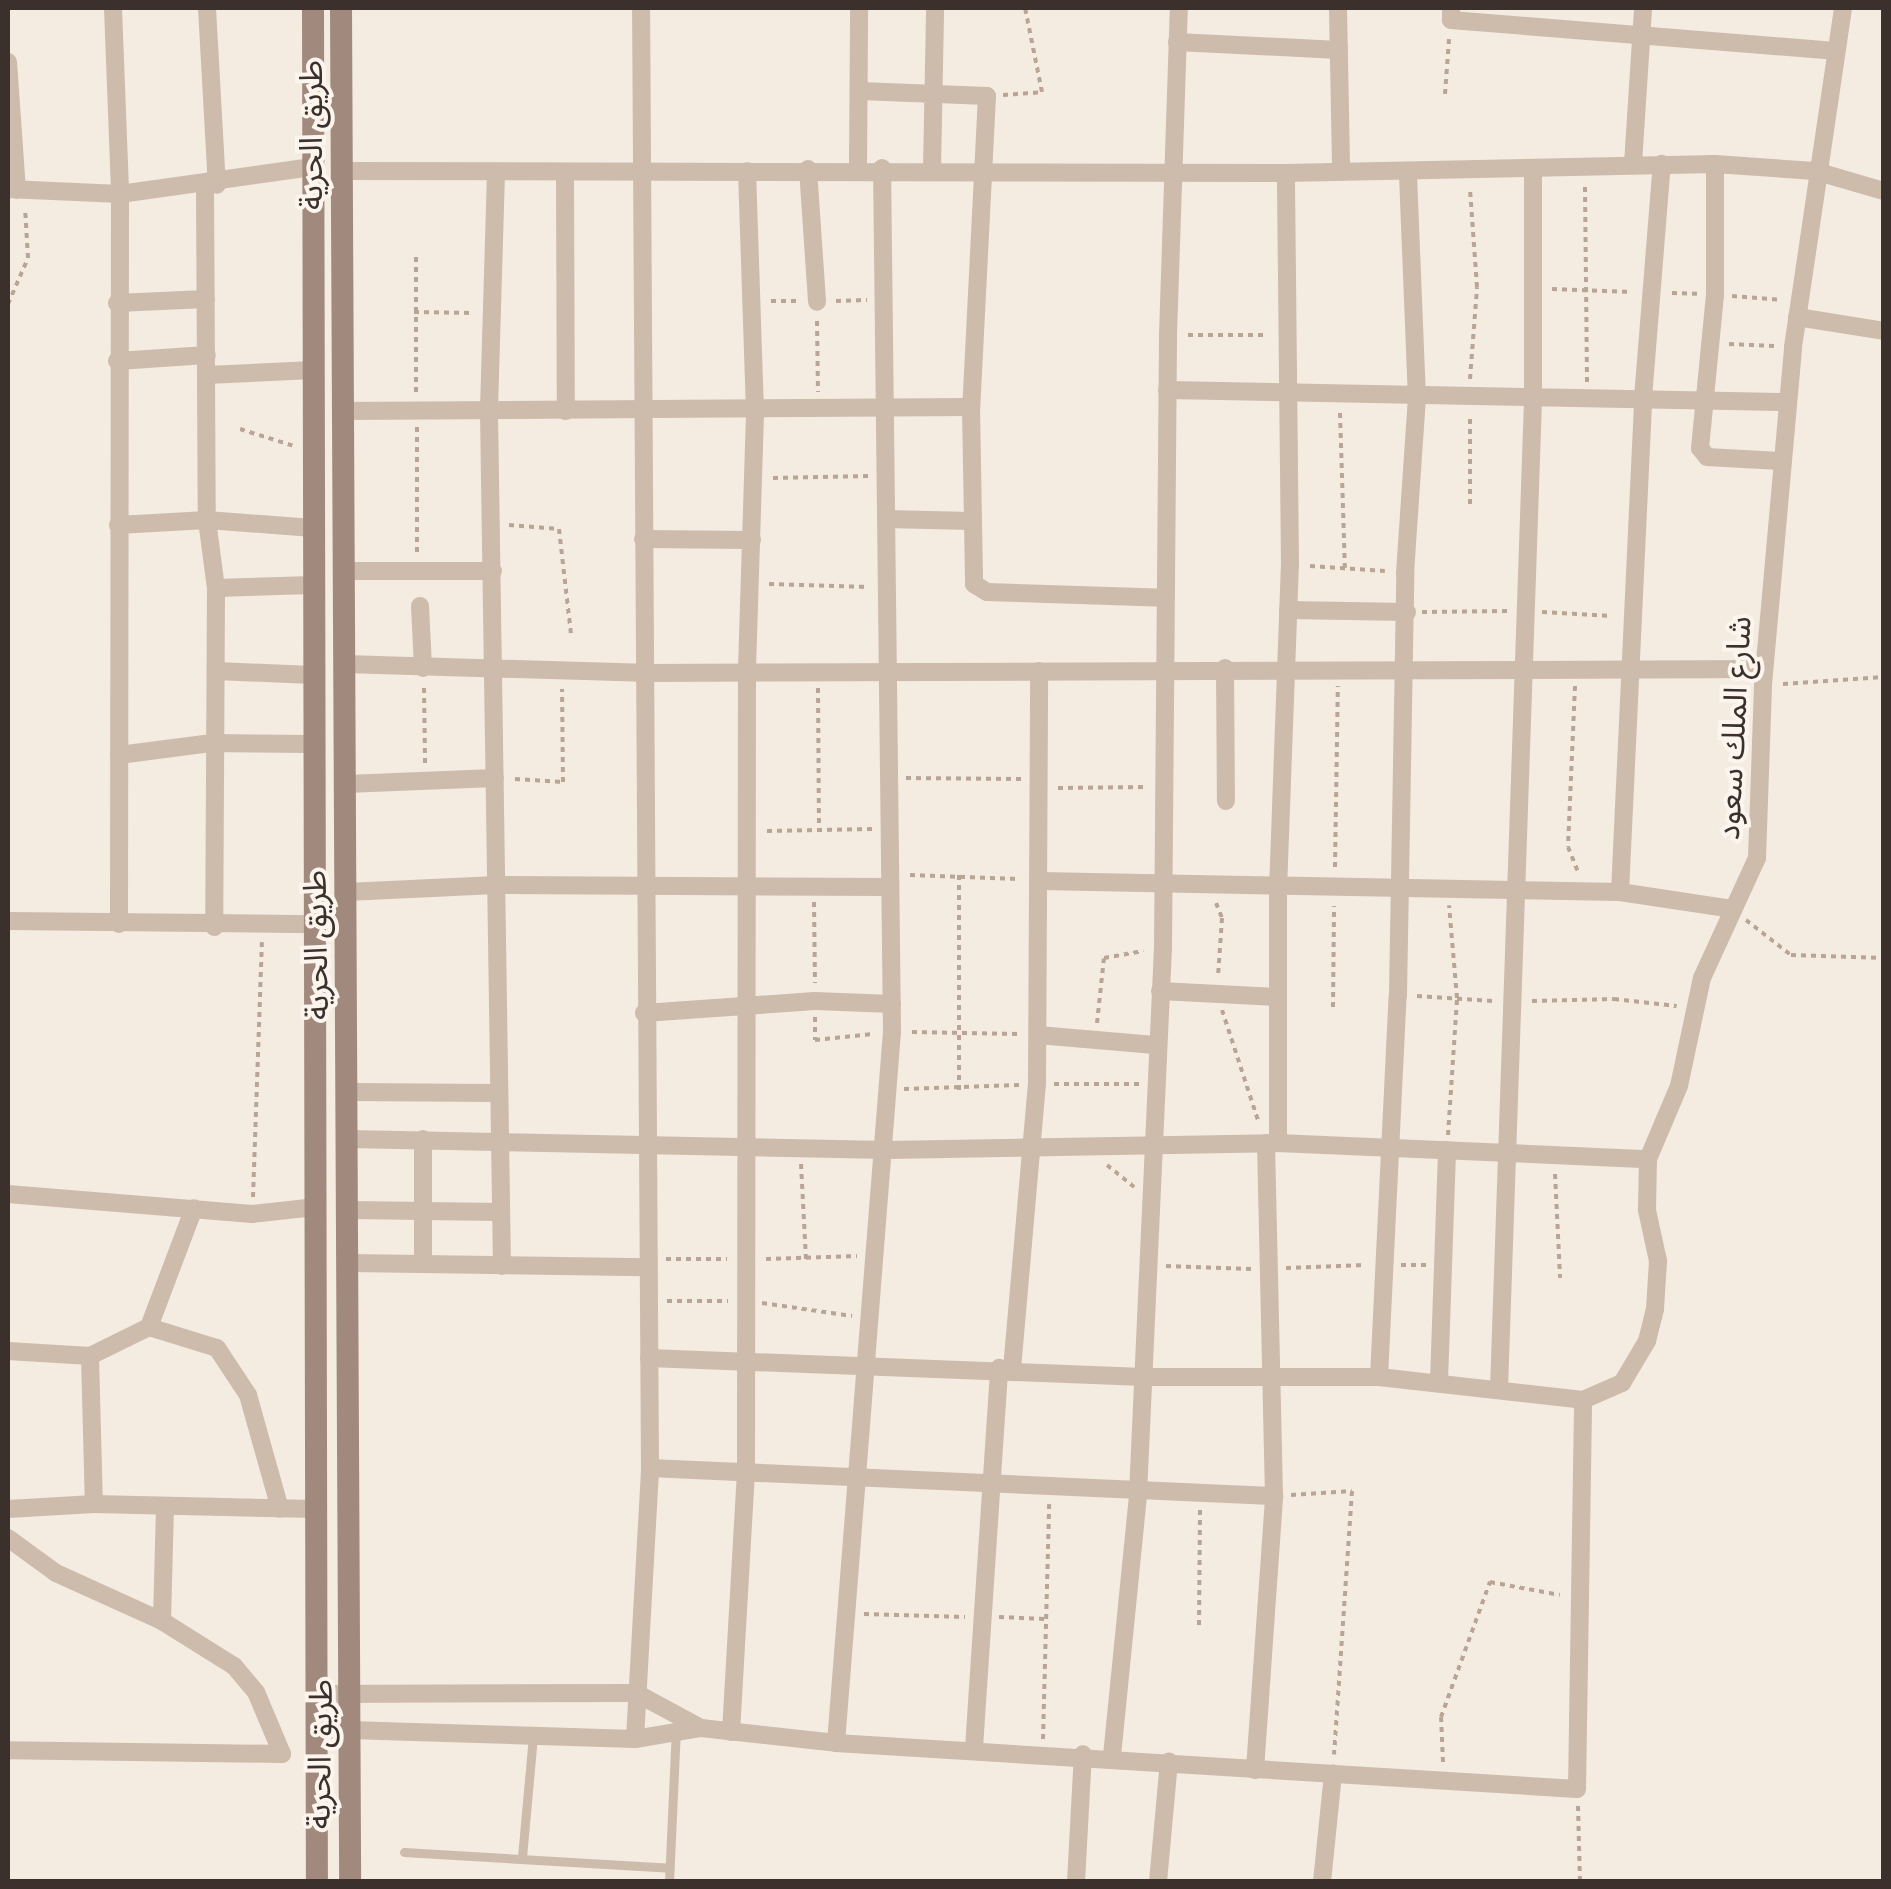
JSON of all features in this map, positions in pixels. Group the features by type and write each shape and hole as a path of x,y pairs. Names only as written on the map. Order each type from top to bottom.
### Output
{"main road":[{"name":"طريق الحرية","path":"313,8 317,1882"},
{"name":"طريق الحرية","path":"342,8 350,1882"}],"street":[{"path":"112,8 120,194 119,924"},
{"path":"207,8 211,186 206,300 208,520 216,588 212,743 214,926"},
{"path":"635,1739 650,1468 642,673 642,8"},
{"path":"858,168 859,8"},
{"path":"932,170 937,95 935,8"},
{"path":"1112,1756 1138,1494 1162,948 1167,390 1177,170 1179,8"},
{"path":"1338,8 1340,171"},
{"path":"1633,164 1643,8"},
{"name":"شارع الملك سعود","path":"1583,1400 1622,1383 1647,1341 1658,1261 1647,1210 1648,1159 1678,1086 1694,1008 1756,858 1764,677 1793,347 1815,170 1843,8"},
{"path":"1451,14 1560,17 1640,32 1835,52"},
{"path":"1177,42 1338,50"},
{"path":"8,62 16,190 120,194 211,186 312,167"},
{"path":"860,90 987,96 979,169 970,408 972,579 983,591 1164,598"},
{"path":"1620,892 1637,618 1642,398 1662,164"},
{"path":"342,171 565,174 882,168 1286,173 1716,164 1815,170 1884,191"},
{"path":"1716,164 1714,295 1704,454 1782,462"},
{"path":"836,1743 856,1473 887,1150 892,1032 886,829 882,168"},
{"path":"808,169 816,302"},
{"path":"732,1732 746,1470 746,669 755,412 748,170"},
{"path":"1498,1389 1510,1155 1510,1002 1526,611 1533,170"},
{"path":"1380,1377 1398,995 1405,573 1417,399 1408,172"},
{"path":"496,173 488,412 494,523 494,1093 502,1266"},
{"path":"1254,1770 1274,1496 1269,1269 1290,565 1286,173"},
{"path":"565,174 566,410"},
{"path":"117,303 206,300"},
{"path":"1798,309 1884,331"},
{"path":"117,361 314,370"},
{"path":"1167,390 1417,399 1706,398 1788,402"},
{"path":"344,412 970,408"},
{"path":"886,519 970,521"},
{"path":"118,525 208,520 312,528"},
{"path":"644,539 752,540"},
{"path":"344,571 416,567 493,571"},
{"path":"216,588 313,585"},
{"path":"420,606 423,668"},
{"path":"1288,610 1407,612"},
{"path":"344,664 642,673 1285,666 1764,677"},
{"path":"1225,668 1226,801"},
{"path":"974,1748 992,1483 1036,1084 1039,670"},
{"path":"216,671 312,675"},
{"path":"119,754 212,743 313,744"},
{"path":"346,784 495,778"},
{"path":"1040,881 1335,892 1620,892 1732,909"},
{"path":"347,892 496,884 746,890 887,882"},
{"path":"8,920 262,927 315,924"},
{"path":"1160,991 1277,996"},
{"path":"644,1013 815,1001 892,1004"},
{"path":"1038,1035 1155,1045"},
{"path":"349,1092 494,1093"},
{"path":"349,1139 744,1142 887,1150 1088,1150 1272,1143 1648,1159"},
{"path":"422,1264 423,1140"},
{"path":"1439,1382 1447,1150"},
{"path":"8,1194 252,1214 315,1207"},
{"path":"8,1351 90,1356 149,1327 194,1208"},
{"path":"350,1210 500,1212"},
{"path":"350,1263 646,1263"},
{"path":"149,1327 216,1348 236,1368 280,1509"},
{"path":"90,1356 94,1504"},
{"path":"316,1730 635,1739 700,1728 836,1743 1083,1754 1254,1770 1577,1789 1583,1400 1380,1377 1144,1377 866,1362 649,1358"},
{"path":"650,1468 856,1473 1047,1489 1274,1496"},
{"path":"8,1510 94,1504 164,1510 316,1508"},
{"path":"162,1621 164,1510"},
{"path":"8,1538 71,1581 162,1621 243,1674 282,1754"},
{"path":"317,1694 636,1692 700,1728"},
{"path":"8,1750 316,1757"},
{"path":"1076,1882 1083,1754"},
{"path":"1158,1882 1169,1762"},
{"path":"1322,1882 1332,1774"}],"lane":[{"path":"669,1882 676,1712"},
{"path":"522,1857 533,1735"},
{"path":"404,1852 670,1868"}],"path":[{"path":"987,96 1042,92 1025,8"},
{"path":"1444,94 1451,14"},
{"path":"1585,167 1584,374 1594,400"},
{"path":"1468,172 1477,287 1470,399 1470,504"},
{"path":"8,304 28,258 16,190"},
{"path":"416,256 416,567"},
{"path":"1532,288 1714,295 1798,309"},
{"path":"751,300 881,300"},
{"path":"816,302 818,410"},
{"path":"414,312 489,313"},
{"path":"1168,335 1287,336"},
{"path":"1709,343 1793,347"},
{"path":"1340,397 1345,568"},
{"path":"240,429 312,452"},
{"path":"753,478 886,476"},
{"path":"494,523 559,529 571,634"},
{"path":"1290,565 1405,573"},
{"path":"749,584 886,587"},
{"path":"1407,612 1526,611 1637,618"},
{"path":"423,668 426,780"},
{"path":"1333,1007 1338,669"},
{"path":"495,778 563,782 562,670"},
{"path":"817,670 819,828"},
{"path":"1575,671 1568,847 1586,892"},
{"path":"1764,677 1884,677"},
{"path":"886,777 1161,786"},
{"path":"747,831 886,829"},
{"path":"959,873 959,1090"},
{"path":"887,882 959,873 1040,881"},
{"path":"814,888 816,1040 892,1032 1038,1035"},
{"path":"1210,888 1222,918 1217,995 1272,1143"},
{"path":"1447,1150 1458,998 1448,892"},
{"path":"1732,909 1791,956 1884,958"},
{"path":"252,1214 262,927"},
{"path":"1095,1040 1104,958 1162,948"},
{"path":"1398,995 1510,1002 1614,999 1694,1008"},
{"path":"889,1089 1154,1084"},
{"path":"800,1146 806,1259"},
{"path":"1088,1150 1152,1202"},
{"path":"1545,1156 1560,1183 1560,1278"},
{"path":"646,1263 876,1254"},
{"path":"1148,1266 1269,1269 1446,1265"},
{"path":"647,1301 746,1301 870,1319"},
{"path":"1042,1752 1053,1524 1047,1489"},
{"path":"1274,1496 1352,1491 1332,1774"},
{"path":"1198,1625 1200,1494"},
{"path":"1444,1782 1441,1717 1490,1582 1578,1598"},
{"path":"844,1614 1046,1618"},
{"path":"1577,1789 1580,1882"}]}
